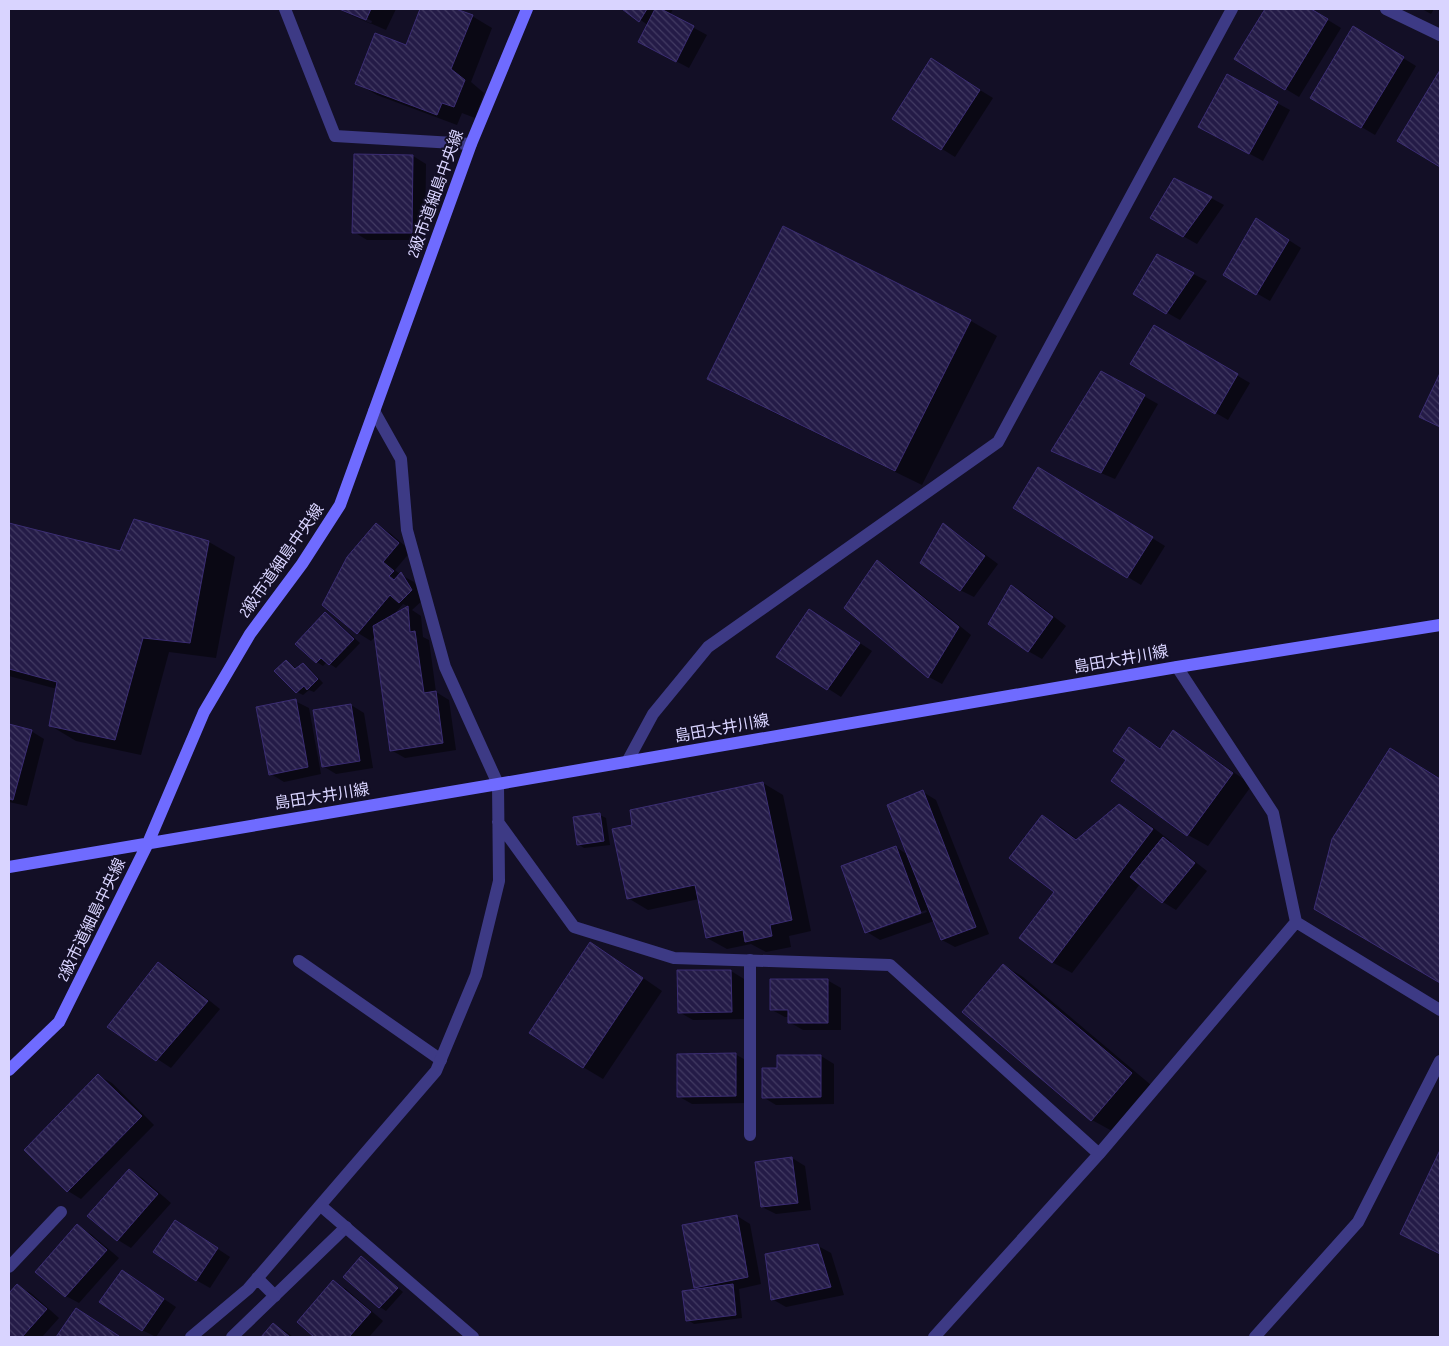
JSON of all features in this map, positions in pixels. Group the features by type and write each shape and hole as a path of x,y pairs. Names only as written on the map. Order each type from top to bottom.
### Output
{"main road":[{"name":"2級市道細島中央線","path":"9,1070 59,1022 148,843 204,712 250,634 302,564 340,505 471,144 527,9"},
{"name":"島田大井川線","path":"9,866 1177,667 1440,625"}],"street":[{"path":"286,9 334,136 471,144"},
{"path":"627,762 653,714 708,647 998,442 1232,9"},
{"path":"1386,9 1440,34"},
{"path":"191,1337 248,1289 436,1072 476,975 499,881 498,784 445,667 407,530 401,459 374,411"},
{"path":"1177,667 1273,813 1296,922 1440,1010"},
{"path":"498,822 574,927 674,958 890,966 1099,1154"},
{"path":"934,1337 1099,1154 1296,922"},
{"path":"299,960 441,1060"},
{"path":"750,960 750,1135"},
{"path":"1255,1337 1358,1222 1440,1061"},
{"path":"321,1206 474,1337"},
{"path":"9,1267 61,1212"},
{"path":"232,1337 346,1227"},
{"path":"257,1278 275,1296"}],"building":[{"path":"339,9 371,9 366,20"},
{"path":"420,9 456,9 473,15 451,69 465,80 454,107 442,103 437,115 355,84 375,33 406,45"},
{"path":"622,9 647,9 639,22"},
{"path":"655,9 661,9 694,26 676,62 638,42"},
{"path":"1265,9 1311,9 1328,19 1285,90 1234,59"},
{"path":"1353,26 1404,57 1361,128 1310,98"},
{"path":"931,58 980,90 941,150 892,119"},
{"path":"1440,70 1440,167 1397,141"},
{"path":"1227,74 1278,102 1249,154 1198,127"},
{"path":"354,154 413,155 412,233 352,233"},
{"path":"1174,178 1212,197 1183,237 1150,218"},
{"path":"1256,218 1289,240 1256,295 1223,275"},
{"path":"783,226 971,320 895,471 707,379"},
{"path":"1157,254 1194,273 1166,314 1133,294"},
{"path":"1154,325 1238,374 1215,414 1130,364"},
{"path":"1101,371 1145,395 1101,473 1051,451"},
{"path":"1440,373 1440,427 1419,417"},
{"path":"1038,467 1153,537 1127,578 1013,508"},
{"path":"134,519 209,541 190,643 143,638 115,740 49,726 57,682 9,669 9,523 120,551"},
{"path":"376,523 399,543 383,562 394,571 389,576 394,580 401,572 412,590 399,603 390,595 357,634 322,605 347,557"},
{"path":"943,523 985,556 960,591 920,563"},
{"path":"877,560 959,627 928,678 844,608"},
{"path":"1011,585 1053,617 1028,652 988,624"},
{"path":"408,606 410,632 415,631 424,693 436,691 443,743 390,751 373,626"},
{"path":"809,609 860,643 827,690 776,657"},
{"path":"325,612 354,639 329,665 321,658 316,663 295,644"},
{"path":"286,660 295,669 303,663 318,679 307,690 304,686 296,693 274,671"},
{"path":"296,699 308,767 269,775 256,707"},
{"path":"351,704 360,761 322,767 313,710"},
{"path":"9,724 32,730 13,800 9,799"},
{"path":"1129,727 1160,749 1173,730 1233,773 1187,836 1111,781 1126,760 1113,751"},
{"path":"1390,748 1440,779 1440,983 1314,909 1332,839"},
{"path":"763,782 792,920 770,925 772,936 745,942 743,930 706,938 695,885 627,899 612,829 632,825 630,810"},
{"path":"923,790 976,927 941,940 887,805"},
{"path":"1119,804 1153,829 1052,963 1019,938 1054,892 1009,858 1042,815 1076,840"},
{"path":"600,813 604,841 577,845 573,817"},
{"path":"1163,837 1195,863 1162,903 1130,877"},
{"path":"896,846 921,913 865,933 841,866"},
{"path":"590,942 643,978 583,1068 529,1033"},
{"path":"158,962 208,1001 156,1061 107,1027"},
{"path":"1003,964 1132,1073 1091,1121 962,1012"},
{"path":"677,970 731,970 732,1012 678,1013"},
{"path":"770,979 828,979 828,1023 788,1023 788,1010 770,1010"},
{"path":"736,1053 736,1096 677,1097 677,1054"},
{"path":"777,1055 821,1055 821,1097 762,1098 762,1068 777,1068"},
{"path":"98,1074 142,1116 67,1192 24,1150"},
{"path":"1440,1150 1440,1254 1400,1234"},
{"path":"792,1157 798,1203 761,1207 755,1162"},
{"path":"129,1169 158,1194 117,1241 87,1216"},
{"path":"737,1215 748,1277 694,1288 682,1225"},
{"path":"175,1220 218,1248 196,1281 153,1252"},
{"path":"77,1224 107,1250 65,1297 35,1272"},
{"path":"818,1244 831,1287 771,1300 765,1254"},
{"path":"361,1256 398,1288 379,1308 343,1277"},
{"path":"122,1270 164,1299 142,1331 99,1302"},
{"path":"333,1280 371,1312 349,1337 314,1337 297,1322"},
{"path":"17,1284 47,1309 22,1337 9,1337 9,1293"},
{"path":"733,1284 736,1315 686,1321 682,1291"},
{"path":"76,1308 119,1336 56,1337"},
{"path":"273,1323 290,1337 261,1337"}]}
